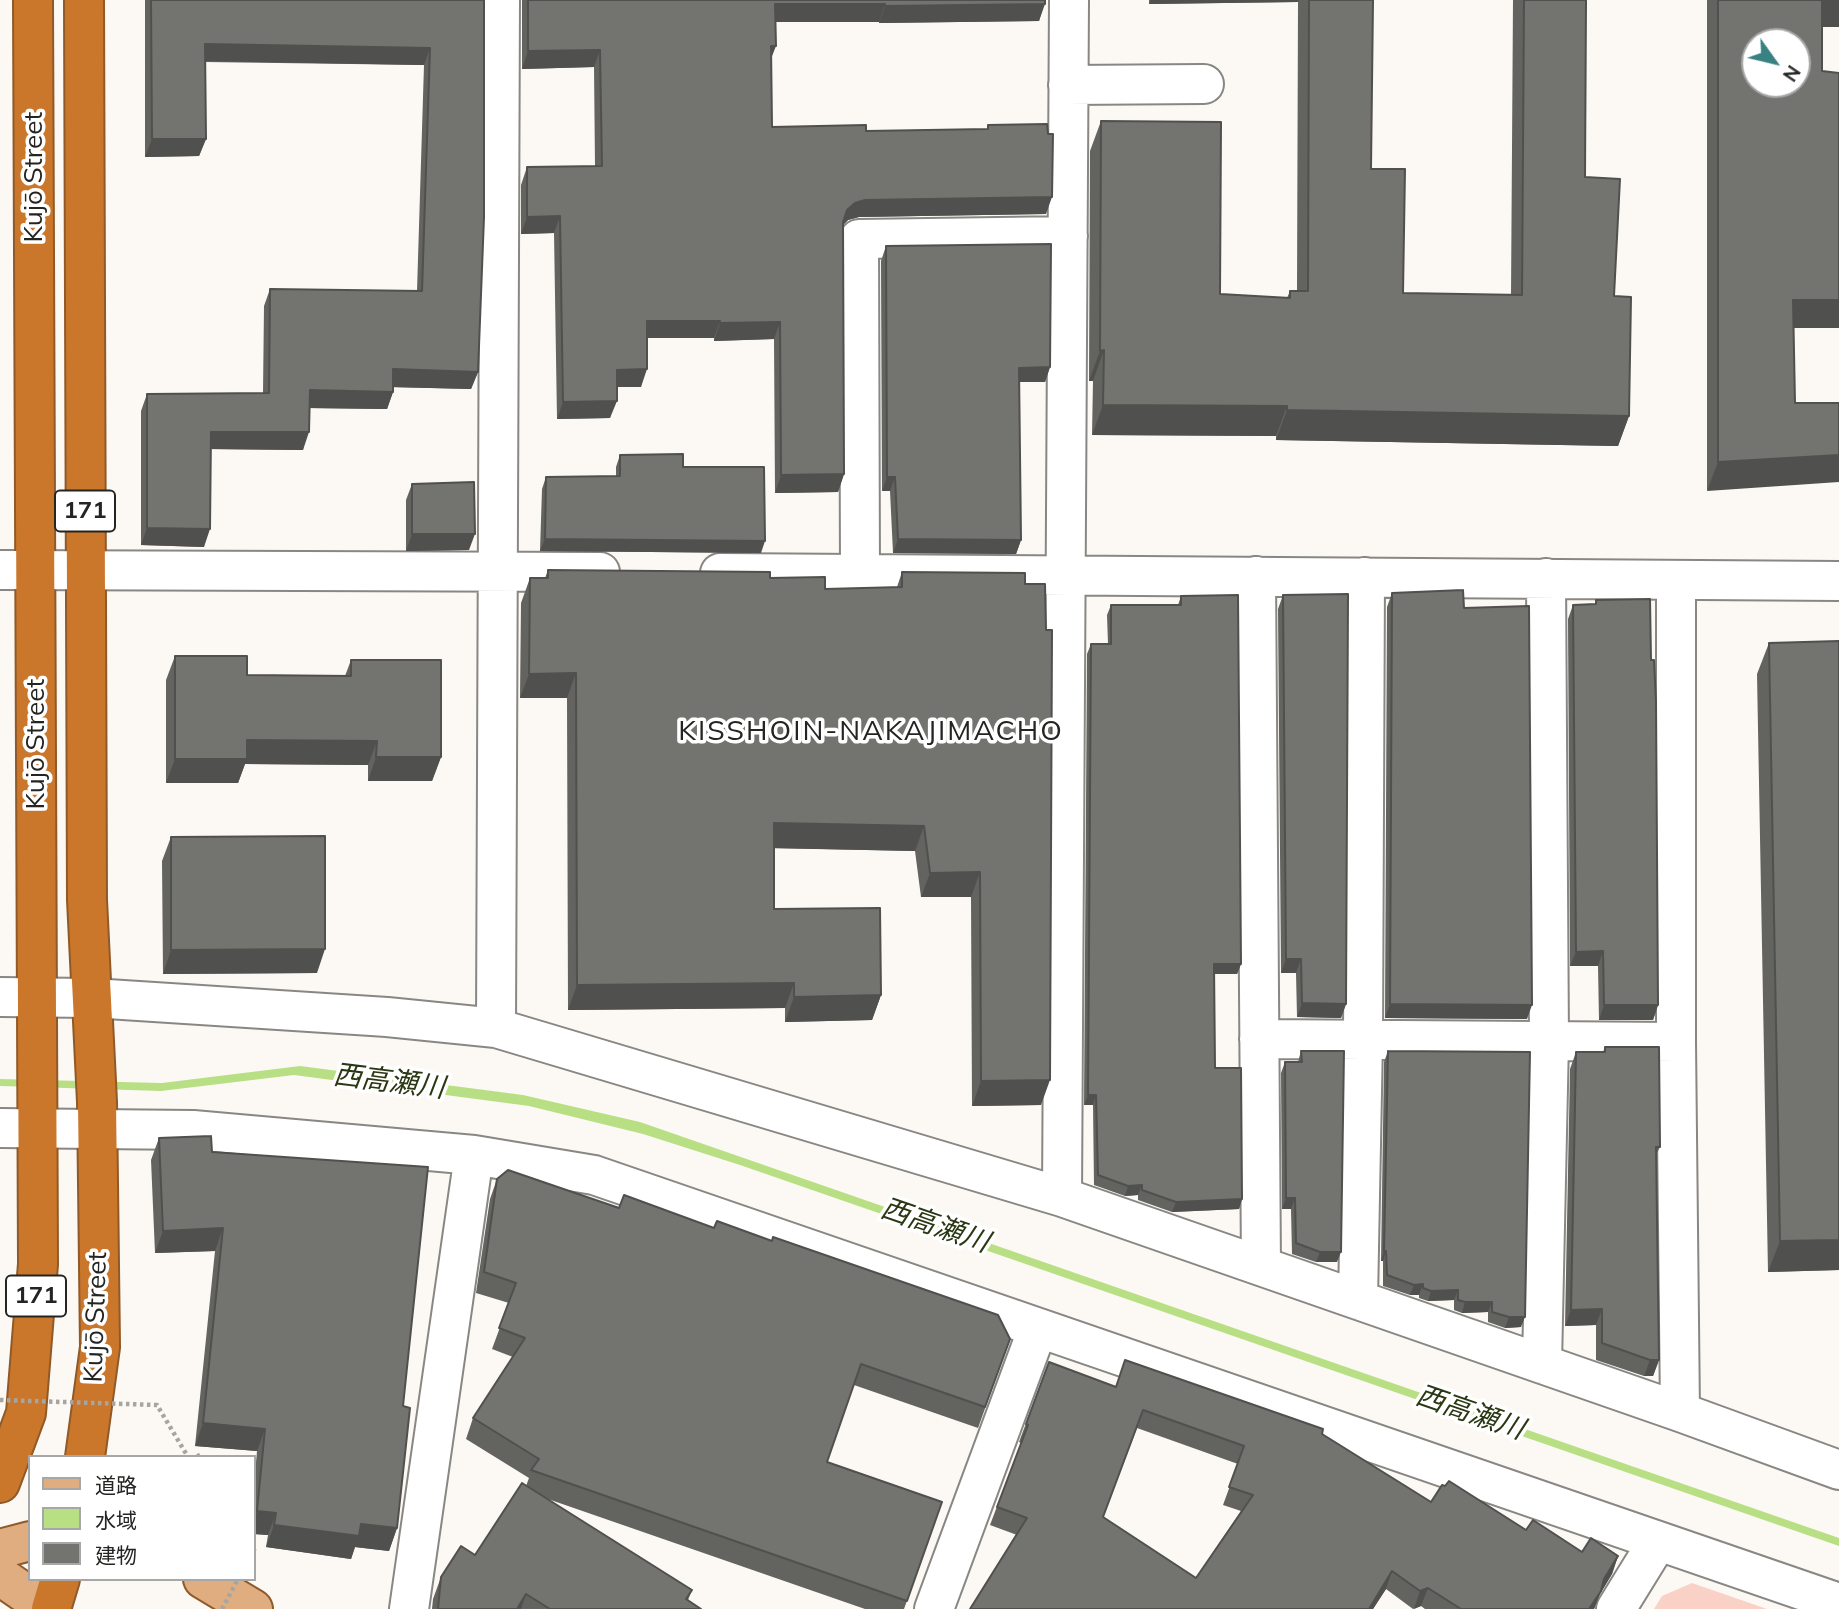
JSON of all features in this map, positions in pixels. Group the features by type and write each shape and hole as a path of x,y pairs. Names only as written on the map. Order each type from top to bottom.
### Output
{"highway":[{"name":"Kujō Street","path":"33,0 18,569 54,1005 97,1116 100,1347 85,1455"},
{"name":"Kujō Street","path":"0,1483 26,1413 38,1264 24,1120 54,1005 87,900 84,0"},
{"path":"50,1609 59,1581"}],"main road":[{"path":"0,1549 28,1542"},
{"path":"0,1576 50,1609"},
{"path":"206,1581 253,1609"}],"street":[{"path":"496,1028 500,0"},
{"path":"1062,1197 1069,0"},
{"path":"1068,85 1203,84"},
{"path":"860,574 859,239 1068,236"},
{"path":"18,569 637,573"},
{"path":"679,573 1839,580"},
{"path":"1256,576 1261,1266"},
{"path":"1358,1300 1363,1040 1365,577"},
{"path":"1542,1364 1549,1041 1546,578"},
{"path":"1676,580 1676,1042 1680,1412"},
{"path":"54,1005 387,1017 496,1028 1062,1197 1839,1470"},
{"path":"1259,1038 1676,1042"},
{"path":"24,1120 97,1116 192,1130 474,1155 594,1175 1839,1603"},
{"path":"409,1609 474,1155"},
{"path":"934,1609 1038,1328"},
{"path":"1616,1609 1658,1541"}],"path":[{"path":"0,1400 157,1405 187,1455"},
{"path":"222,1609 237,1581"}],"shaded area":[{"path":"1692,1583 1767,1609 1654,1609 1662,1596"}],"water":[{"name":"西高瀬川","path":"300,1066 523,1095 640,1122 1839,1538 1839,1546 740,1165 643,1134 529,1106 294,1075 161,1091 0,1086 0,1079 162,1083"}],"building":[{"path":"151,0 484,0 484,217 478,372 393,369 393,392 310,390 309,432 211,432 210,529 147,528 147,394 269,393 270,289 422,291 430,48 205,44 206,139 152,139"},
{"path":"528,0 1045,0 1045,4 775,4 776,46 771,46 772,127 866,125 866,131 988,129 988,125 1047,124 1048,134 1053,134 1052,197 865,200 855,203 847,210 843,222 844,474 781,475 780,322 647,321 647,369 617,370 617,401 563,402 560,216 527,217 527,167 602,166 600,50 528,51"},
{"path":"1309,0 1373,0 1371,169 1405,169 1403,293 1522,295 1524,0 1586,0 1585,177 1620,179 1614,296 1631,297 1629,416 1287,410 1287,406 1103,405 1104,350 1100,351 1101,121 1221,122 1220,294 1290,298 1290,291 1308,291"},
{"path":"1718,0 1822,0 1822,71 1839,73 1839,300 1793,300 1795,403 1839,403 1839,455 1718,462"},
{"path":"1051,244 1050,367 1019,368 1021,540 898,539 895,477 887,477 886,246"},
{"path":"683,454 683,467 764,467 765,541 545,539 546,477 620,476 620,455"},
{"path":"474,482 475,534 412,534 412,484"},
{"path":"548,570 770,572 770,578 825,577 825,589 902,587 902,572 1025,573 1025,584 1045,584 1046,630 1052,630 1050,1080 981,1081 980,872 930,873 924,826 774,823 774,909 880,908 881,995 794,997 794,983 577,985 576,673 529,674 530,578 548,578"},
{"path":"1463,590 1464,608 1529,606 1532,1005 1390,1004 1392,593"},
{"path":"1348,594 1346,1004 1302,1003 1301,959 1286,959 1283,595"},
{"path":"1238,595 1241,964 1214,964 1215,1068 1241,1068 1242,1199 1176,1202 1142,1190 1142,1185 1128,1186 1098,1175 1096,1095 1088,1095 1091,644 1111,644 1111,605 1181,605 1181,596"},
{"path":"1650,599 1651,660 1654,660 1656,702 1658,1005 1604,1005 1603,951 1576,952 1573,605 1596,604 1596,600"},
{"path":"1839,641 1839,1240 1780,1241 1769,643"},
{"path":"175,656 247,656 247,675 351,676 351,660 441,660 441,757 376,757 377,741 247,740 247,759 175,759"},
{"path":"325,836 325,949 171,950 171,837"},
{"path":"1605,1047 1659,1047 1660,1147 1656,1147 1659,1360 1650,1360 1602,1343 1602,1309 1571,1310 1576,1052 1605,1052"},
{"path":"1301,1051 1344,1051 1341,1252 1320,1252 1296,1243 1295,1198 1286,1198 1285,1062 1302,1062"},
{"path":"1388,1051 1530,1052 1525,1317 1509,1317 1492,1312 1492,1302 1458,1300 1458,1290 1431,1291 1423,1288 1423,1284 1414,1285 1387,1275 1384,1251"},
{"path":"211,1136 212,1152 428,1167 403,1406 410,1408 397,1528 361,1524 359,1536 274,1525 276,1513 257,1511 265,1429 203,1423 223,1228 163,1231 159,1138"},
{"path":"508,1170 619,1208 624,1195 714,1228 717,1221 772,1241 773,1237 998,1315 1010,1339 985,1407 861,1364 827,1462 942,1502 907,1601 531,1470 539,1459 473,1418 525,1338 499,1328 516,1283 484,1272 497,1179"},
{"path":"1125,1360 1323,1429 1322,1434 1431,1502 1442,1485 1445,1486 1449,1481 1526,1530 1533,1520 1582,1552 1591,1538 1618,1556 1589,1609 1461,1609 1428,1588 1420,1591 1392,1571 1369,1609 970,1609 1027,1518 997,1507 1049,1362 1116,1387","holes":["1143,1410 1244,1446 1229,1487 1253,1495 1196,1578 1103,1517"]},
{"path":"522,1483 692,1590 686,1599 701,1609 550,1609 526,1594 517,1609 438,1609 441,1577 461,1546 475,1555"}],"district":[{"name":"KISSHOIN-NAKAJIMACHO","path":"871,732"}]}
